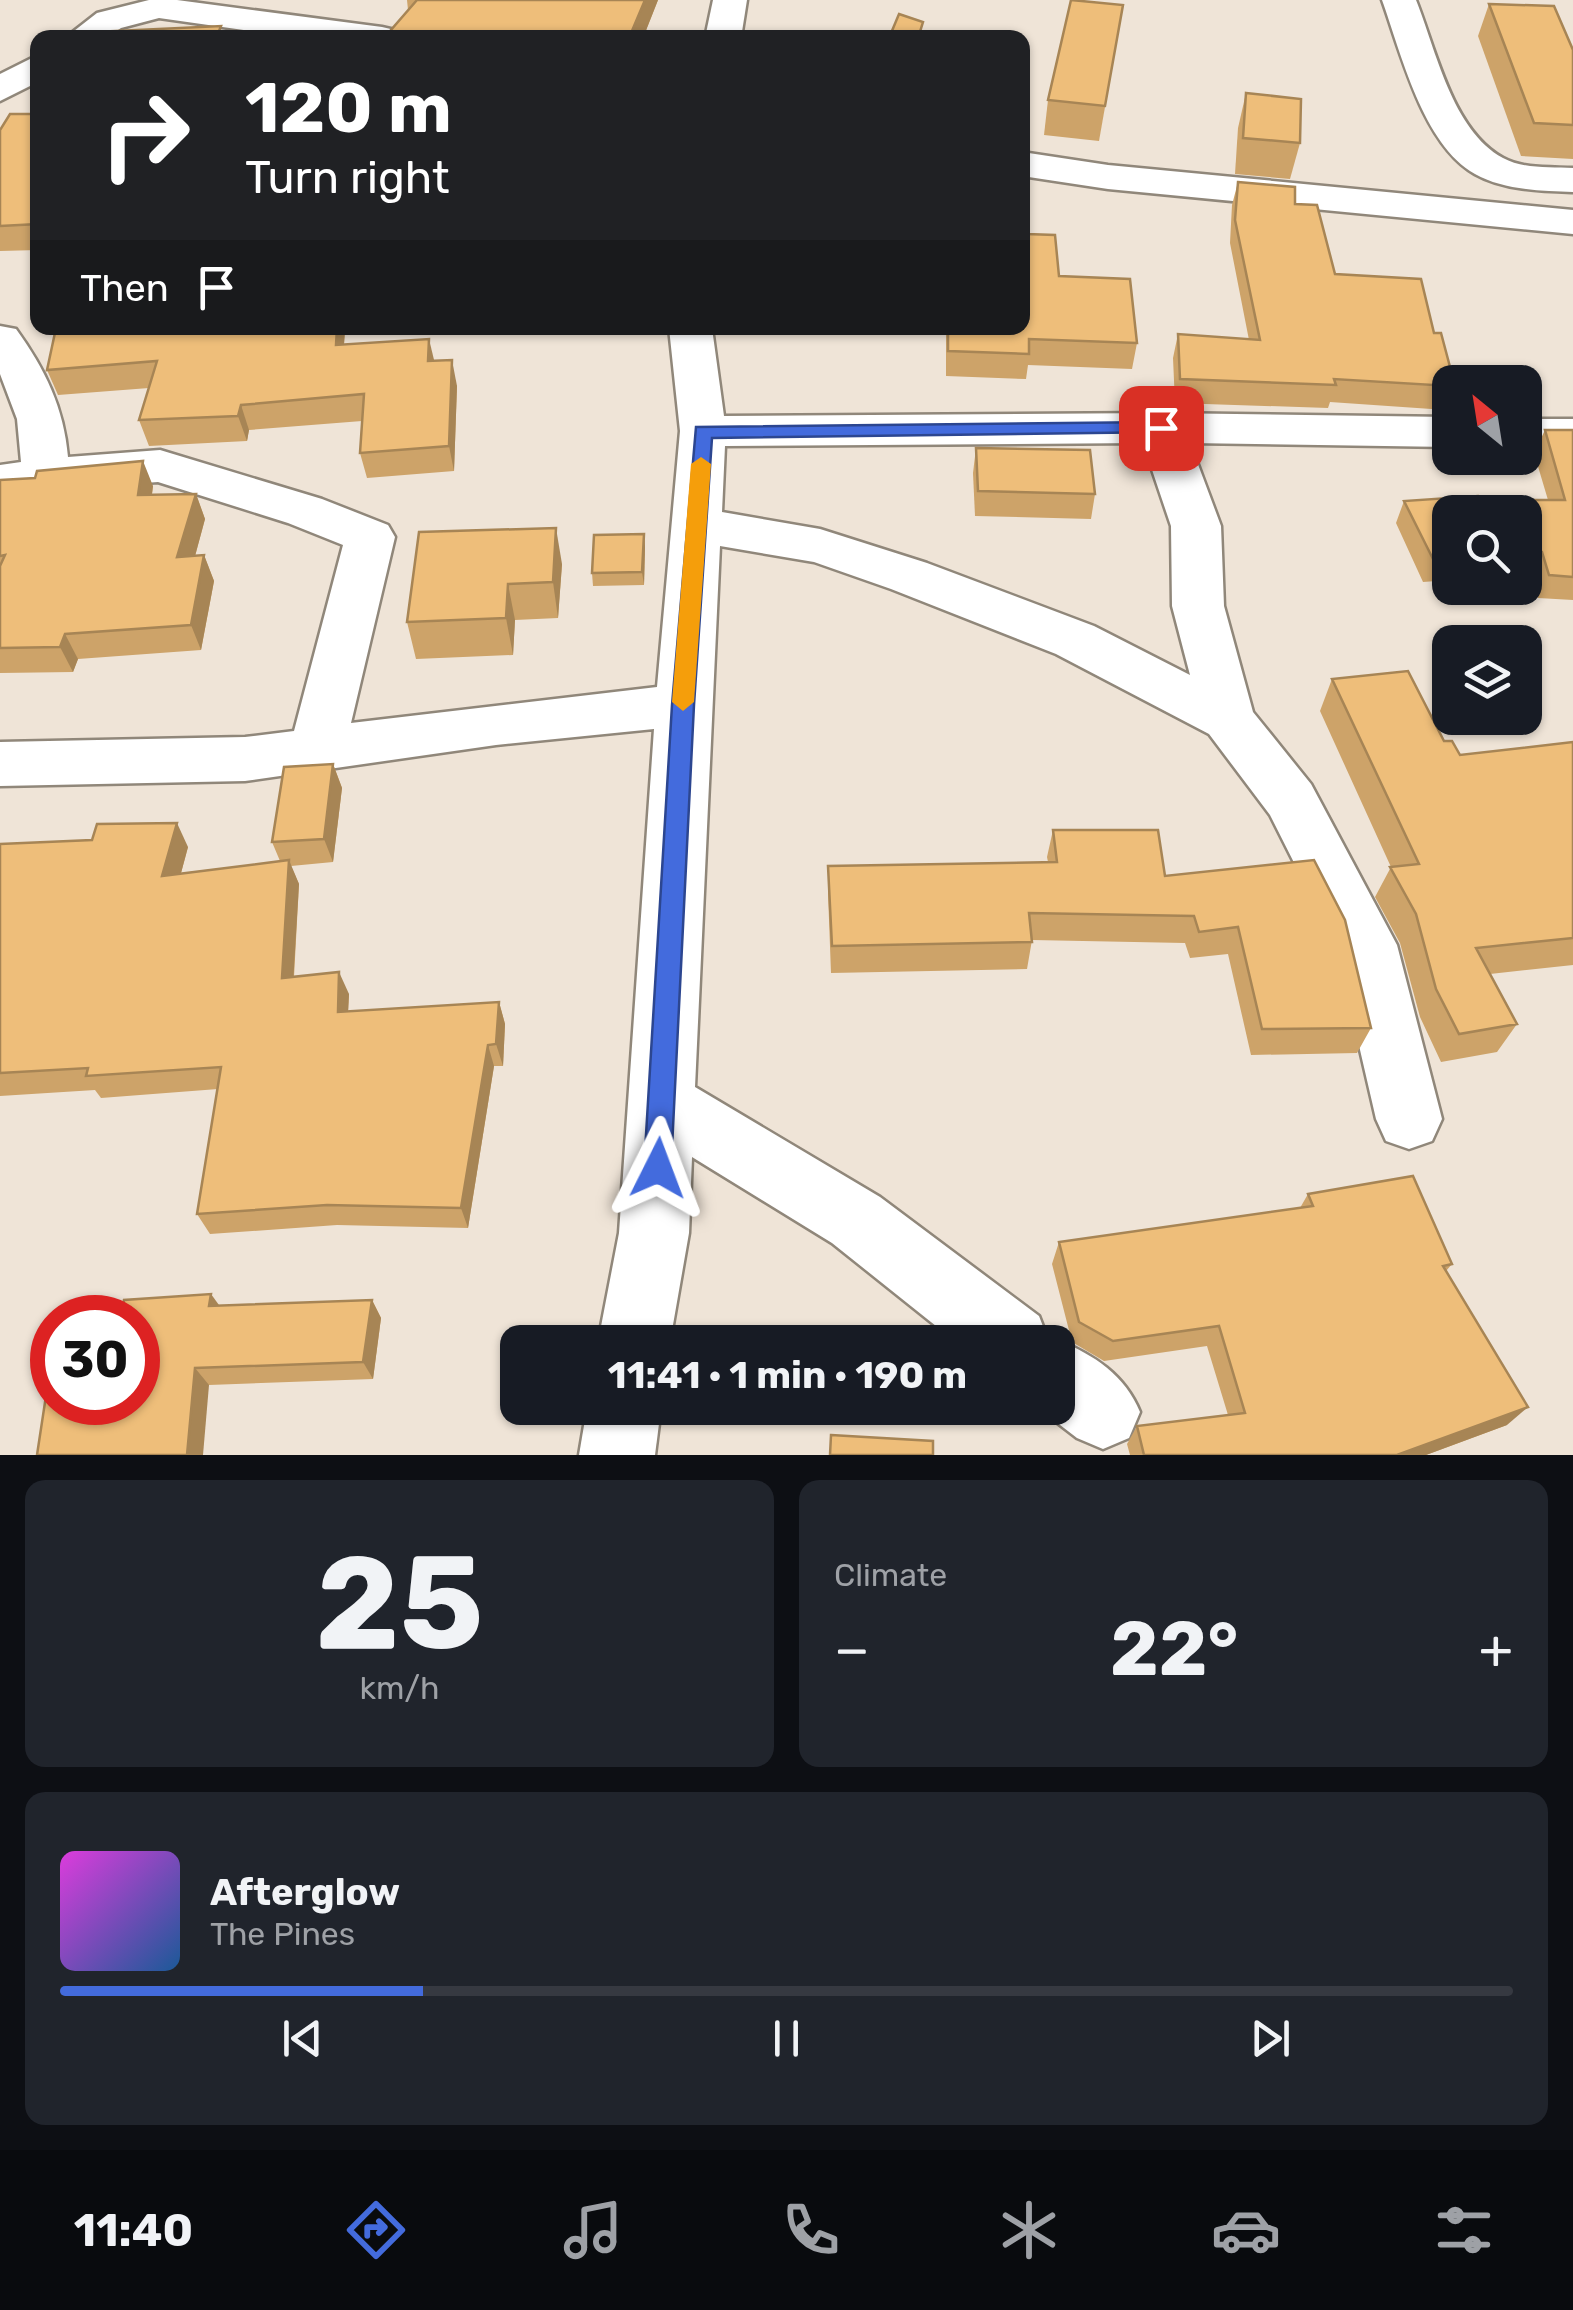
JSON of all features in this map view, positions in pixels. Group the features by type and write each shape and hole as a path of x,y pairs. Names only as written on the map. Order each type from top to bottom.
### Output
{"street":[{"path":"106,0 144,12"},
{"path":"724,30 730,0"},
{"path":"1399,0 1456,139 1488,166 1536,178 1573,180"},
{"path":"94,30 109,20 159,8 323,30"},
{"path":"0,90 30,71"},
{"path":"1030,165 1108,177 1573,222"},
{"path":"637,1325 654,1232 683,705 703,432 691,335"},
{"path":"0,339 28,386 46,430 23,478"},
{"path":"703,432 1161,428 1432,432"},
{"path":"1161,428 1196,526 1198,606 1228,719 1291,800 1366,945 1409,1119"},
{"path":"1542,434 1573,434"},
{"path":"23,478 160,466 305,510 370,537 317,750"},
{"path":"696,525 820,546 909,576 1075,640 1228,719"},
{"path":"0,764 244,760 496,724 683,705"},
{"path":"661,1102 856,1220 991,1325"},
{"path":"617,1455 621,1425"}],"building":[{"path":"417,0 645,0 632,30 391,30"},
{"path":"1071,0 1123,5 1105,106 1048,100"},
{"path":"1489,4 1554,6 1573,50 1573,125 1534,123"},
{"path":"899,14 923,22 920,30 892,30"},
{"path":"221,26 219,30 137,30"},
{"path":"1246,93 1301,99 1300,143 1243,138"},
{"path":"10,114 30,114 30,224 0,226 0,130"},
{"path":"1238,182 1295,187 1295,204 1317,205 1335,274 1421,279 1434,333 1441,333 1449,365 1432,365 1432,385 1334,379 1336,385 1180,379 1178,334 1260,340 1235,220"},
{"path":"1030,234 1055,235 1059,276 1130,279 1137,343 1029,339 1029,354 948,351 948,335 1030,335"},
{"path":"54,335 337,335 336,345 429,339 428,361 452,360 449,446 360,453 364,394 241,405 238,416 139,420 157,361 47,370"},
{"path":"1545,430 1573,430 1573,577 1549,575 1542,552 1542,500 1565,500"},
{"path":"976,448 1090,450 1095,494 978,491"},
{"path":"143,461 138,495 196,494 177,557 204,555 191,625 65,634 60,647 0,648 0,566 5,555 0,556 0,480 35,478 37,471"},
{"path":"1432,499 1432,557 1404,501"},
{"path":"556,528 553,582 508,584 506,618 407,622 419,532"},
{"path":"644,534 642,572 592,573 594,535"},
{"path":"1408,671 1432,718 1432,735 1452,741 1460,755 1573,742 1573,938 1476,948 1517,1024 1459,1034 1436,989 1416,914 1390,867 1419,864 1332,679"},
{"path":"333,764 324,839 272,842 284,767"},
{"path":"177,823 162,876 289,860 282,978 339,972 338,1012 499,1002 496,1044 488,1045 461,1208 327,1205 197,1214 221,1067 86,1076 88,1068 0,1073 0,844 92,840 97,824"},
{"path":"1053,830 1158,830 1165,876 1314,860 1345,920 1371,1028 1262,1029 1238,927 1199,932 1194,916 1029,913 1032,942 832,946 828,866 1057,862"},
{"path":"1413,1176 1452,1264 1443,1266 1528,1407 1397,1455 1144,1455 1137,1426 1245,1413 1219,1326 1113,1341 1079,1322 1059,1242 1313,1206 1308,1194"},
{"path":"211,1294 209,1306 372,1300 363,1362 195,1368 187,1455 37,1455 42,1425 160,1425 160,1298"},
{"path":"831,1435 933,1441 933,1455 830,1455"}],"slow traffic":[{"path":"683,702 701,464"}],"route":[{"path":"658,1168 683,705 703,432 1161,428"}]}
